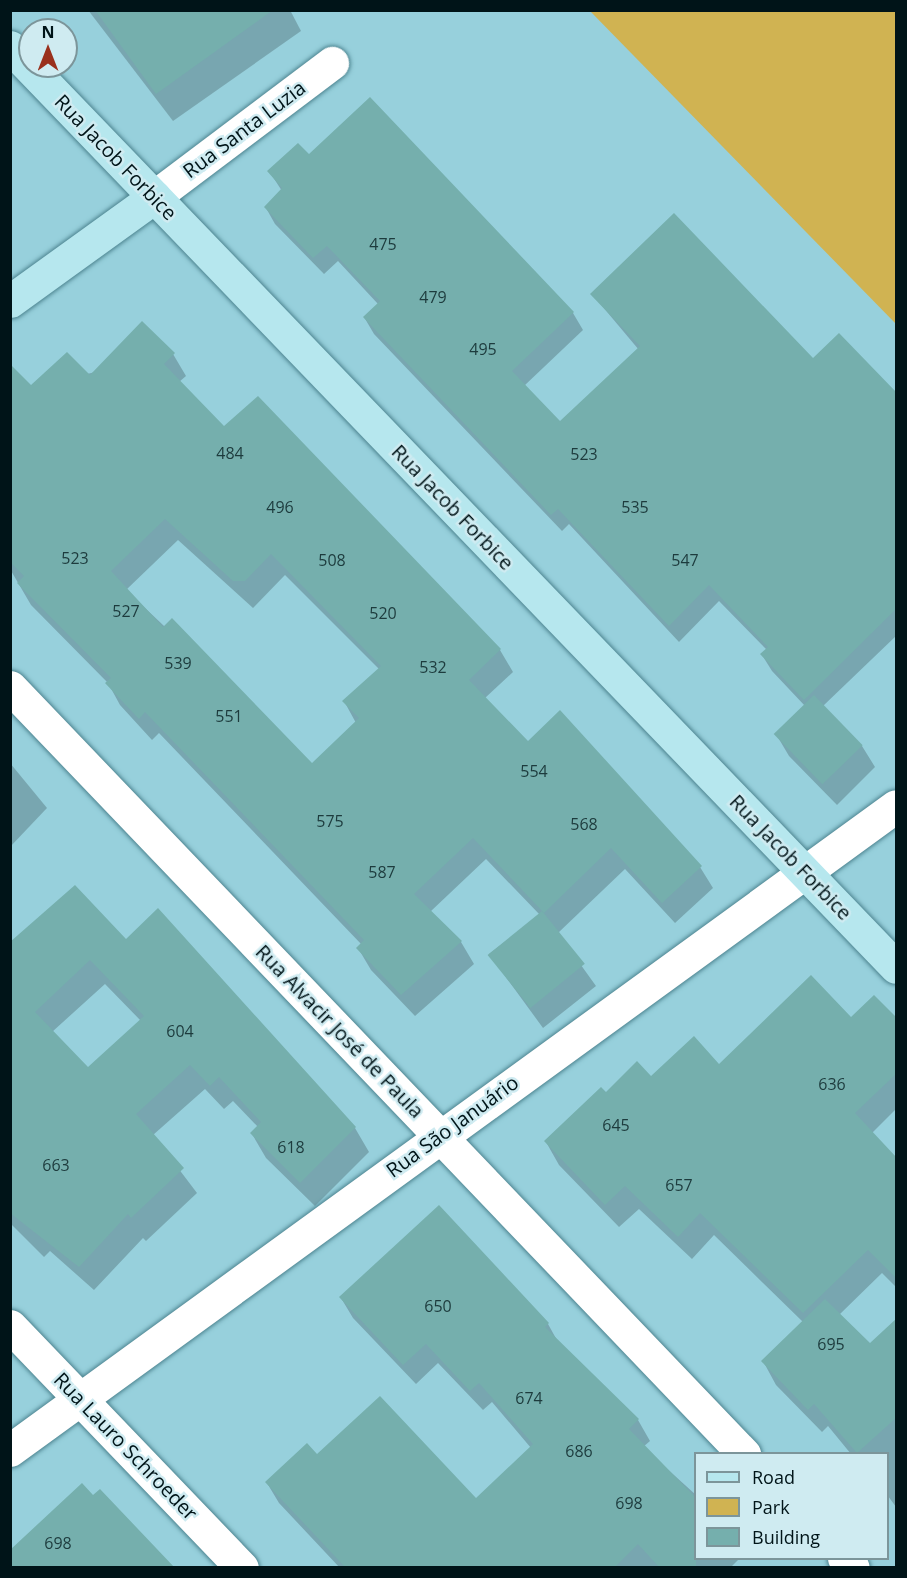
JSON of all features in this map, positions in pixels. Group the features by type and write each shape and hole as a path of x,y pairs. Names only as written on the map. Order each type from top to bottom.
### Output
{"street":[{"name":"Rua Jacob Forbice","path":"10,47 897,967"},
{"name":"Rua Santa Luzia","path":"10,301 332,63"},
{"name":"Rua Alvacir José de Paula","path":"10,687 742,1452"},
{"name":"Rua São Januário","path":"10,1450 79,1397 439,1135 897,806"},
{"name":"Rua Lauro Schroeder","path":"10,1326 242,1568"}],"green space":[{"path":"590,11 896,11 896,324"}],"building":[{"path":"95,10 273,10 156,94"},
{"path":"370,97 574,312 512,371 560,421 640,346 590,294 674,213 813,358 839,333 897,393 897,608 804,700 760,654 768,647 709,585 669,626 558,509 551,515 363,317 380,301 327,246 313,258 264,207 282,188 267,171 298,143 309,154"},
{"path":"142,321 175,353 164,364 224,426 258,396 501,649 469,680 528,741 560,710 702,866 662,903 611,848 544,913 473,838 414,894 462,941 401,995 356,948 364,940 145,712 139,719 105,683 111,678 17,583 24,576 10,562 10,364 31,385 67,352 90,375","holes":["165,519 233,581 245,581 271,554 381,666 342,701 359,718 312,763 172,618 163,627 111,571"]},
{"path":"814,695 863,745 822,784 774,734"},
{"path":"75,885 126,939 158,908 356,1127 300,1183 250,1133 261,1122 219,1077 210,1086 190,1065 136,1114 184,1168 131,1218 128,1214 79,1267 10,1213 10,942","holes":["90,960 144,1016 88,1067 35,1012"]},
{"path":"542,911 585,964 530,1008 488,955"},
{"path":"811,975 851,1017 874,995 897,1018 897,1073 855,1113 897,1158 897,1279 868,1250 803,1313 700,1213 678,1237 625,1186 605,1205 544,1141 601,1087 606,1092 637,1061 651,1076 694,1036 719,1064"},
{"path":"439,1205 549,1323 545,1327 639,1419 629,1429 694,1496 696,1568 660,1568 638,1544 614,1568 346,1568 265,1482 307,1443 317,1454 380,1396 476,1498 533,1444 479,1383 470,1391 426,1344 403,1365 339,1297"},
{"path":"825,1299 870,1343 897,1318 897,1417 856,1452 814,1404 808,1410 761,1361"},
{"path":"82,1483 93,1495 100,1489 175,1568 10,1568 10,1550"}]}
